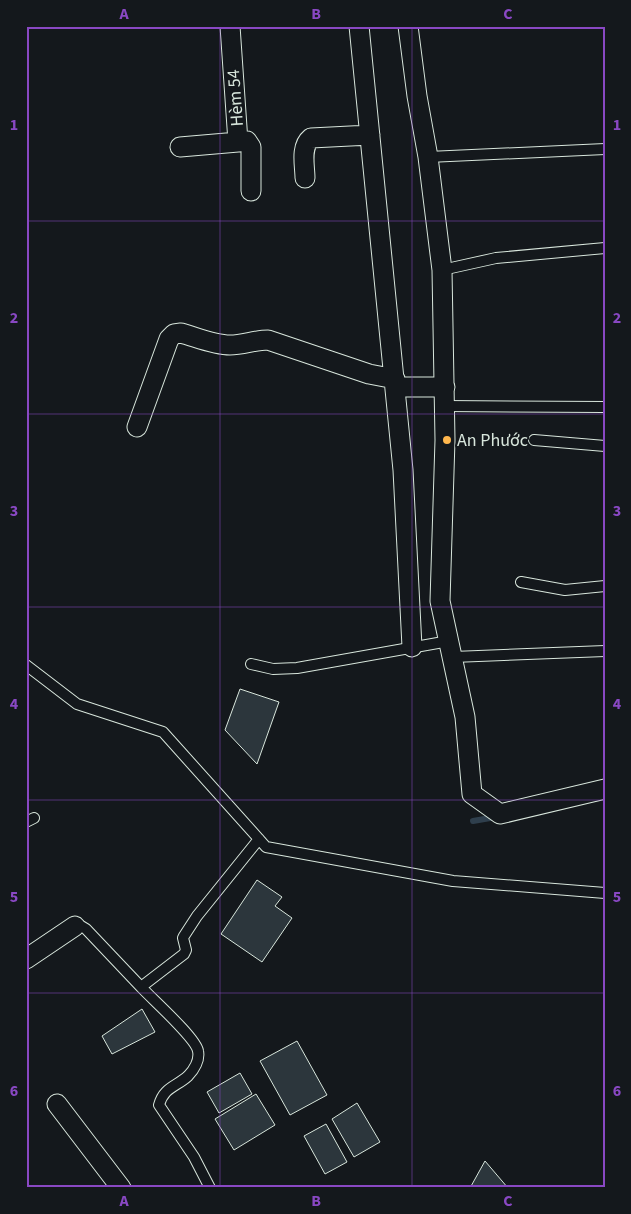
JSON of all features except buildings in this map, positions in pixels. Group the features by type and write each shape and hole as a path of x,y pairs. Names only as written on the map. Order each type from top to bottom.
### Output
{"street":[{"name":"Hèm 54","path":"180,147 238,142 230,26"},
{"path":"359,26 403,470 412,646"},
{"path":"408,26 417,96 428,157 442,270 445,406 440,601 465,718 472,794 500,814 605,789"},
{"path":"305,178 304,147 311,138 370,135"},
{"path":"238,142 247,141 251,147 251,191"},
{"path":"137,427 169,339 174,334 180,333 227,345 268,340 395,383 445,387"},
{"path":"26,959 75,926"},
{"path":"57,1104 121,1188"}],"lane":[{"path":"428,157 605,149"},
{"path":"442,270 496,258 605,248"},
{"path":"445,406 605,408"},
{"path":"534,440 605,446"},
{"path":"521,582 565,590 605,586"},
{"path":"251,664 273,669 297,668 412,646 451,649 605,651"},
{"path":"26,665 77,704 163,732 266,846 453,881 605,893"},
{"path":"141,987 184,954 186,950 183,938 197,916 259,839"},
{"path":"75,926 81,926 86,929 190,1037 198,1051 196,1064 188,1076 173,1085 162,1096 159,1105 194,1157 210,1188"}],"waterway":[{"path":"473,821 496,817"}],"place":[{"name":"An Phước","path":"447,440"}]}
